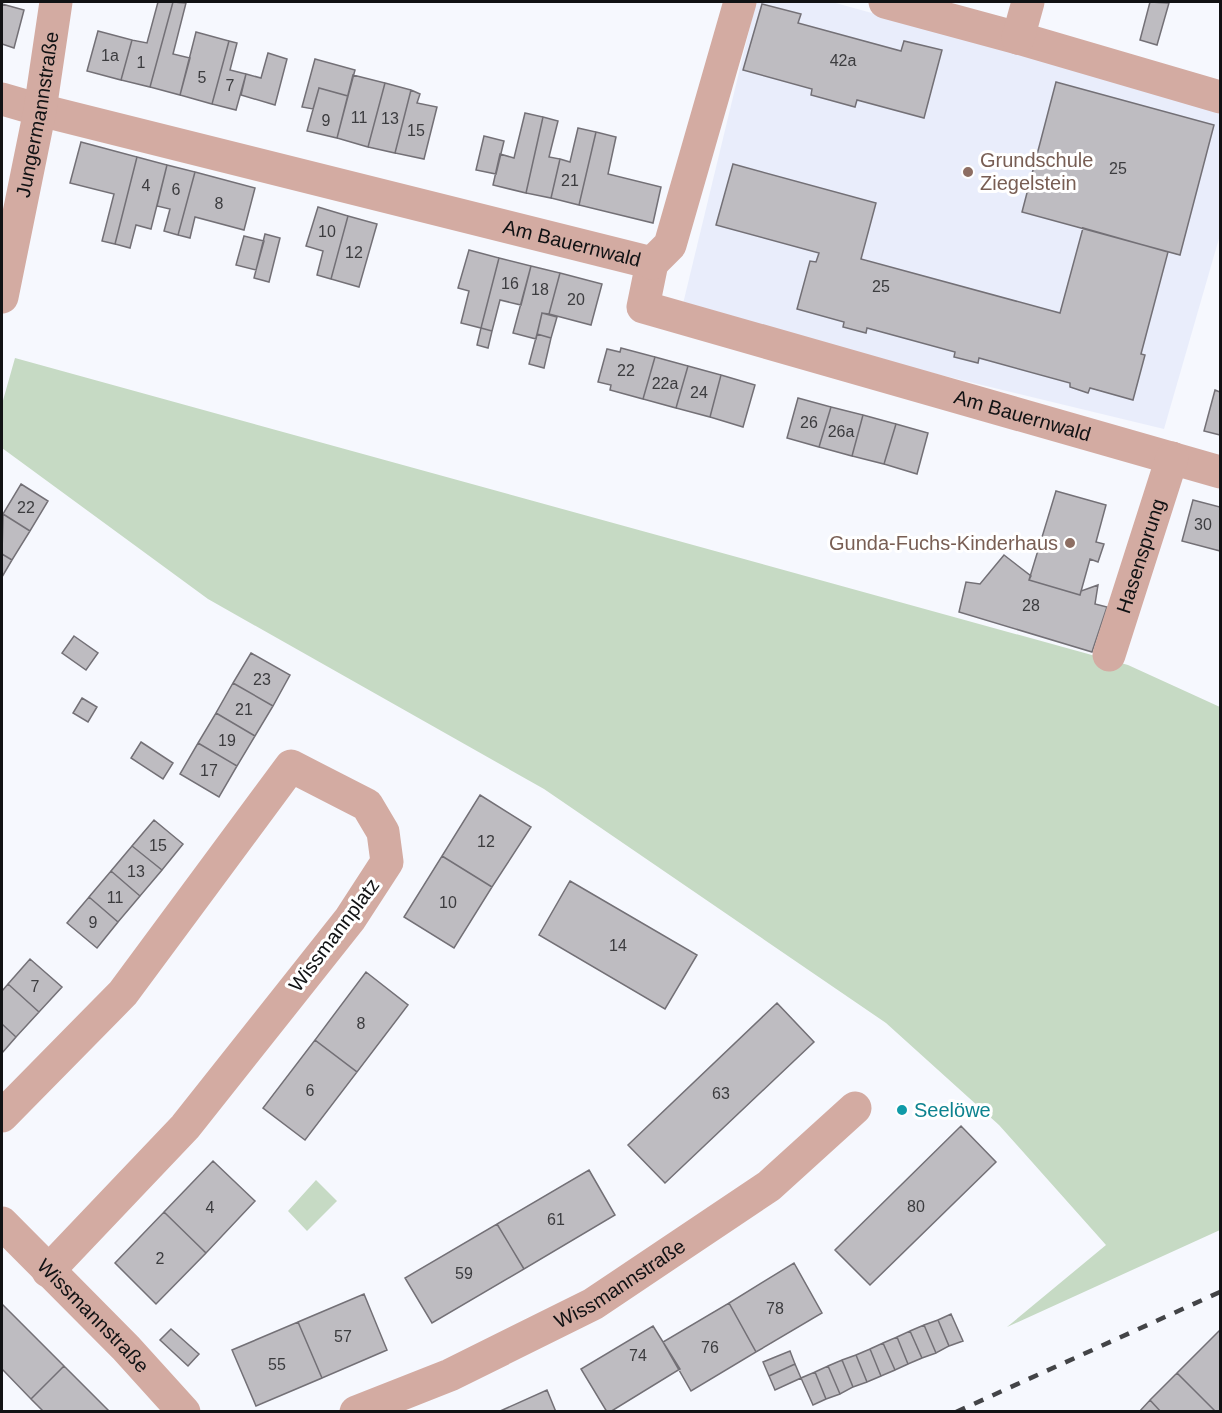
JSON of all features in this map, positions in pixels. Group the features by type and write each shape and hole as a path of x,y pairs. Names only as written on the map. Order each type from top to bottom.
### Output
{"street":[{"name":"Jungermannstraße","path":"2,297 40,110 56,2"},
{"path":"652,263 670,245 740,2"},
{"path":"885,2 1221,97"},
{"path":"1018,38 1028,2"},
{"name":"Am Bauernwald","path":"2,99 652,263 643,307 1221,472"},
{"name":"Hasensprung","path":"1109,656 1172,458"},
{"name":"Wissmannplatz","path":"2,1116 123,993 291,766 367,805 383,832 387,862 350,919 185,1127 48,1271"},
{"name":"Wissmannstraße","path":"356,1412 450,1375 593,1304 770,1186 855,1108"},
{"name":"Wissmannstraße","path":"2,1223 126,1348 184,1412"}],"shaded area":[{"name":"Grundschule Ziegelstein","path":"756,2 832,2 1220,109 1220,235 1164,429 681,312"}],"green space":[{"path":"15,358 1128,665 1220,707 1220,1230 1007,1327 1106,1245 999,1125 886,1023 544,789 208,599 2,448 2,404"},
{"path":"316,1180 337,1201 307,1231 288,1211"}],"building":[{"path":"158,2 173,2 150,87 121,80 132,40 147,43"},
{"path":"173,2 186,3 173,54 190,58 180,95 150,87"},
{"path":"1150,2 1169,3 1157,45 1140,40"},
{"path":"2,4 24,10 14,48 2,44"},
{"path":"762,4 801,14 798,23 901,51 904,41 942,50 924,118 857,100 855,107 811,95 812,89 743,70"},
{"path":"98,31 132,40 121,80 87,71"},
{"path":"196,32 229,41 212,104 180,95"},
{"path":"229,41 237,43 230,70 246,74 236,110 212,104"},
{"path":"268,53 287,59 275,105 241,95 246,74 261,78"},
{"path":"315,59 355,70 348,96 319,88 313,109 302,107"},
{"path":"353,75 385,83 368,147 337,138"},
{"path":"1056,82 1214,125 1180,255 1022,212"},
{"path":"385,83 411,90 395,153 368,147"},
{"path":"319,88 348,96 337,138 307,131"},
{"path":"411,90 420,94 417,103 437,107 424,159 395,153"},
{"path":"525,113 543,117 526,193 493,185 500,154 514,158"},
{"path":"543,117 558,121 549,157 560,159 551,198 526,193"},
{"path":"578,128 596,132 579,205 551,198 560,159 570,162"},
{"path":"596,132 616,137 608,174 661,187 653,223 579,205"},
{"path":"484,136 504,141 496,174 476,170"},
{"path":"81,142 137,157 115,244 102,241 114,194 70,183"},
{"path":"137,157 167,165 151,229 136,225 130,248 115,244"},
{"path":"733,164 876,203 861,259 1060,313 1083,228 1168,252 1141,354 1145,355 1133,400 1090,388 1088,393 1070,387 1070,383 979,358 978,363 954,357 955,352 867,328 866,333 843,327 844,322 797,309 810,261 816,262 819,253 716,225"},
{"path":"167,165 195,172 178,235 164,231 170,209 157,206"},
{"path":"195,172 255,188 244,230 195,217 190,238 178,235"},
{"path":"318,207 348,216 331,279 317,275 323,251 306,246"},
{"path":"348,216 377,224 359,287 331,279"},
{"path":"265,234 280,238 269,282 254,278"},
{"path":"244,236 264,241 256,270 236,265"},
{"path":"469,250 499,258 481,328 461,323 469,291 458,288"},
{"path":"499,258 531,266 521,305 500,300 492,331 481,328"},
{"path":"531,266 560,273 549,314 542,313 536,339 513,333"},
{"path":"560,273 602,284 591,325 549,314"},
{"path":"542,313 557,317 551,338 537,334"},
{"path":"481,328 492,331 488,348 477,345"},
{"path":"537,334 551,338 544,368 529,364"},
{"path":"621,348 655,357 643,399 610,390 611,385 598,382 607,349 620,352"},
{"path":"655,357 688,366 676,408 643,399"},
{"path":"688,366 721,375 710,417 676,408"},
{"path":"721,375 755,385 743,427 710,417"},
{"path":"1215,390 1220,392 1220,435 1204,431"},
{"path":"798,398 831,407 819,447 787,438"},
{"path":"831,407 863,415 852,456 819,447"},
{"path":"863,415 896,424 884,464 852,456"},
{"path":"896,424 928,433 917,474 884,464"},
{"path":"21,484 48,501 30,531 3,514"},
{"name":"Gunda-Fuchs-Kinderhaus","path":"1056,491 1106,505 1096,542 1104,544 1098,562 1090,559 1080,595 1029,580"},
{"path":"1193,500 1220,507 1220,551 1182,541"},
{"path":"3,514 30,531 12,560 2,554"},
{"path":"2,554 12,560 2,577"},
{"path":"1004,555 1031,576 1029,580 1080,595 1081,591 1098,585 1095,604 1107,607 1092,652 959,612 966,582 980,584"},
{"path":"74,636 98,653 86,670 62,653"},
{"path":"251,653 290,675 273,706 233,683"},
{"path":"233,683 273,706 255,736 216,713"},
{"path":"82,698 97,707 88,722 73,713"},
{"path":"216,713 255,736 237,766 198,743"},
{"path":"141,742 173,763 163,779 131,758"},
{"path":"198,743 237,766 219,797 180,774"},
{"path":"480,795 531,827 492,887 442,856"},
{"path":"154,820 183,844 162,870 132,846"},
{"path":"132,846 162,870 140,896 111,871"},
{"path":"442,856 492,887 454,948 404,917"},
{"path":"111,871 140,896 118,922 89,897"},
{"path":"570,881 697,955 665,1009 539,935"},
{"path":"89,897 118,922 97,948 67,923"},
{"path":"30,959 62,987 39,1012 8,984"},
{"path":"366,972 408,1005 357,1072 315,1040"},
{"path":"8,984 39,1012 16,1037 2,1024 2,991"},
{"path":"777,1003 814,1042 665,1183 628,1145"},
{"path":"2,1024 16,1037 2,1053"},
{"path":"315,1040 357,1072 305,1140 263,1108"},
{"path":"961,1126 996,1162 870,1285 835,1250"},
{"path":"213,1161 255,1201 206,1253 164,1212"},
{"path":"589,1170 615,1215 524,1269 497,1224"},
{"path":"164,1212 206,1253 156,1304 115,1263"},
{"path":"497,1224 524,1269 432,1323 405,1278"},
{"path":"794,1263 822,1313 756,1352 729,1303"},
{"path":"364,1294 387,1350 322,1378 298,1322"},
{"path":"729,1303 756,1352 691,1391 663,1342"},
{"path":"2,1304 64,1366 31,1399 2,1369"},
{"path":"951,1314 963,1341 949,1346 938,1320"},
{"path":"938,1320 949,1346 936,1353 924,1325"},
{"path":"298,1322 322,1378 256,1406 232,1350"},
{"path":"924,1325 936,1353 922,1358 910,1331"},
{"path":"653,1326 680,1369 607,1412 581,1369"},
{"path":"171,1329 199,1354 188,1366 160,1340"},
{"path":"1220,1330 1220,1411 1216,1412 1177,1373"},
{"path":"910,1331 922,1358 908,1364 897,1337"},
{"path":"897,1337 908,1364 895,1370 883,1343"},
{"path":"883,1343 895,1370 881,1376 870,1349"},
{"path":"870,1349 881,1376 867,1382 856,1355"},
{"path":"790,1351 795,1364 769,1376 763,1362"},
{"path":"856,1355 867,1382 853,1387 842,1360"},
{"path":"842,1360 853,1387 840,1394 828,1366"},
{"path":"795,1364 801,1378 775,1390 769,1376"},
{"path":"64,1366 110,1412 44,1412 31,1399"},
{"path":"828,1366 840,1394 826,1399 815,1372"},
{"path":"815,1372 826,1399 813,1405 801,1378"},
{"path":"1177,1373 1216,1412 1161,1412 1150,1400"},
{"path":"547,1390 556,1412 498,1412"},
{"path":"1150,1400 1161,1412 1139,1412"}],"railway":[{"path":"956,1412 1220,1292"}],"place":[{"name":"Grundschule Ziegelstein","path":"968,172"},
{"name":"Gunda-Fuchs-Kinderhaus","path":"1070,543"},
{"name":"Seelöwe","path":"902,1110"}]}
